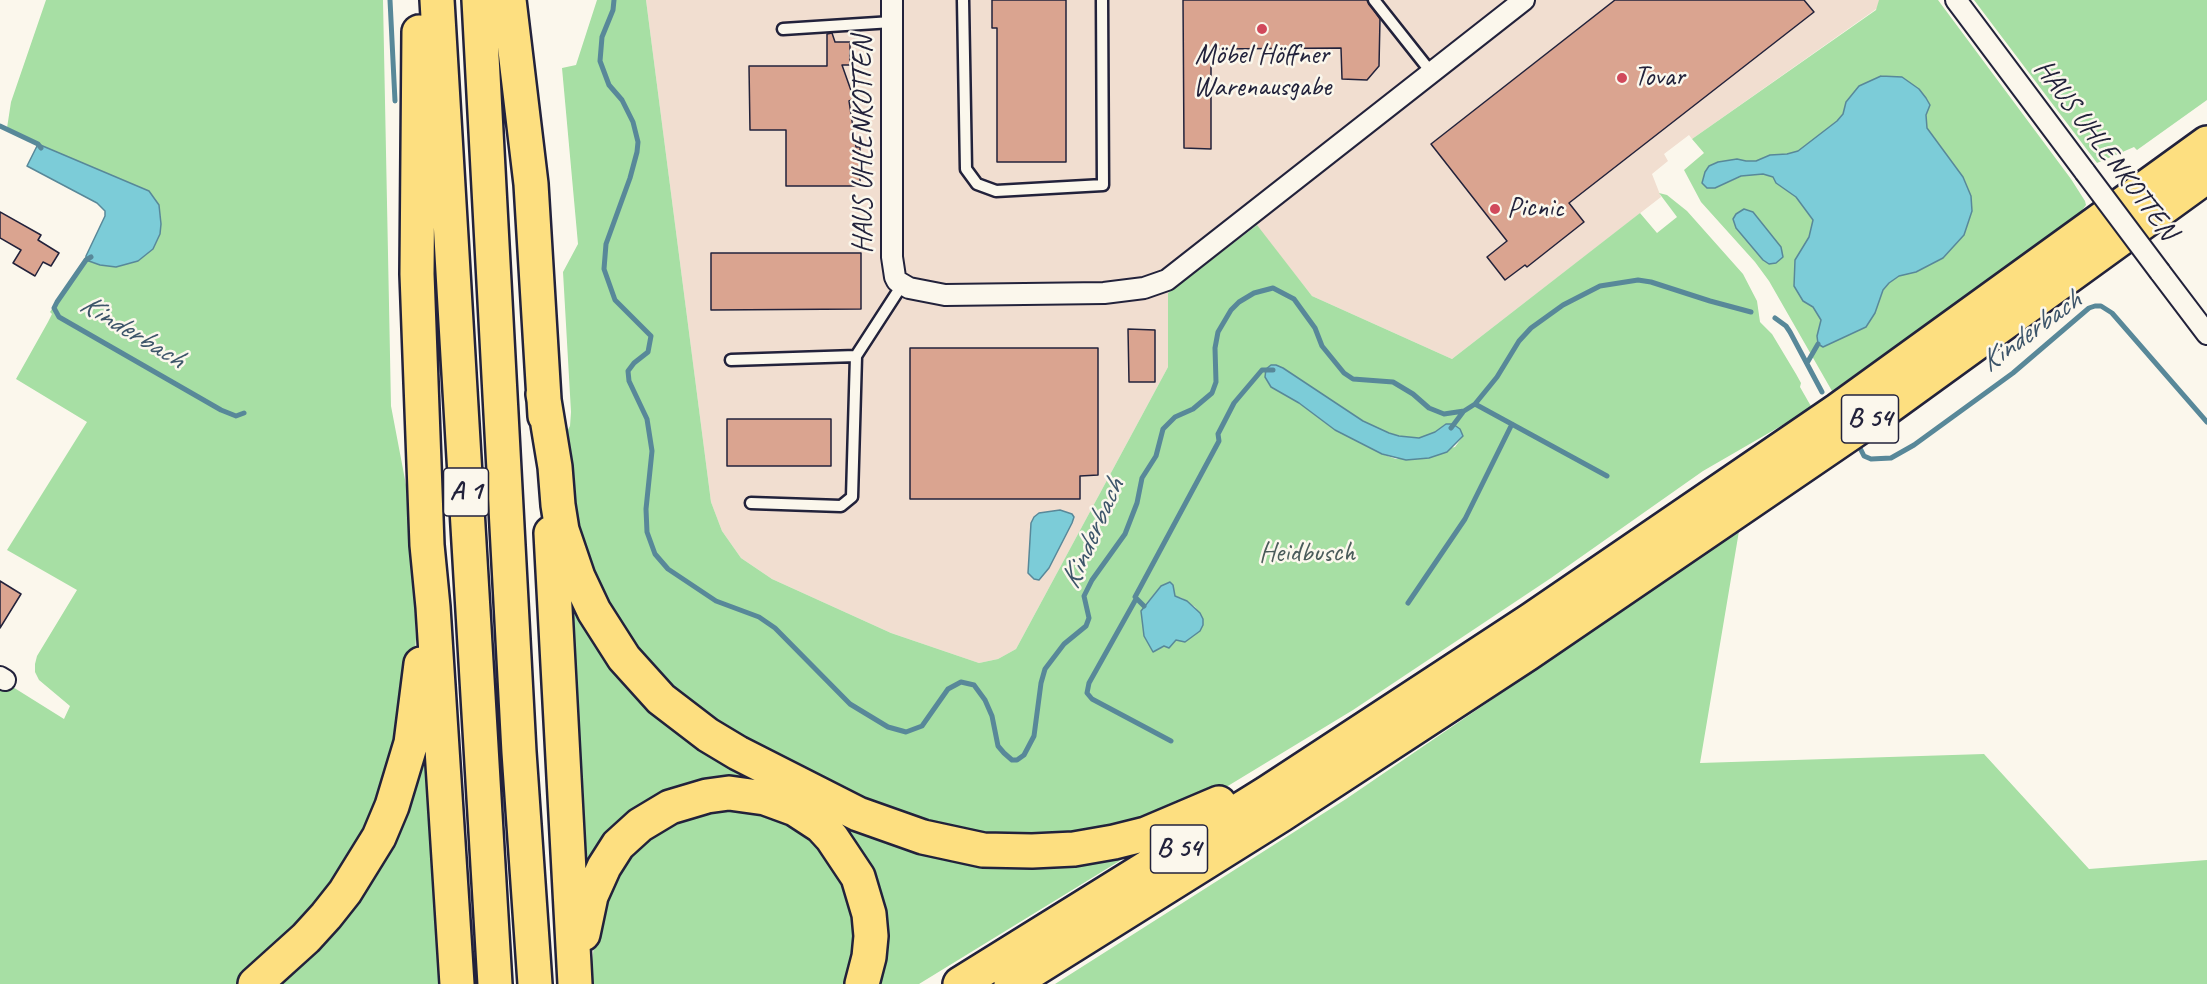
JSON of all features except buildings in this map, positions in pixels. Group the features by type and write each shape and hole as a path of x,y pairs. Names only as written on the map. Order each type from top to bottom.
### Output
{"highway":[{"path":"418,0 417,274 428,545 457,984"},
{"name":"A 1","path":"437,0 495,984"},
{"name":"A 1","path":"479,0 518,728 535,984"},
{"path":"509,0 531,184 575,984"},
{"name":"B 54","path":"960,984 1187,844 1396,710 1744,475 1942,336 2207,143"},
{"name":"B 54","path":"1011,984 1420,725 1743,507 1973,346 2207,176"},
{"path":"543,394 555,467 558,505 569,554 594,611 624,658 661,699 708,735 764,767 884,825 923,837 983,850 1074,849 1114,842 1146,834 1211,807 1237,794 1297,756 1396,710"},
{"path":"255,984 306,938 345,892 370,854 392,806 411,743 417,705 428,545"},
{"path":"581,984 584,925 591,896 604,867 618,845 640,825 670,807 707,796 729,794 765,798 795,809 820,826 850,863 861,885 869,914 871,936 869,957 862,984"},
{"path":"1031,984 1152,896"}],"street":[{"name":"HAUS UHLENKOTTEN","path":"892,0 892,257 895,277 902,285 922,292 945,295 1125,292 1157,284 1174,276 1524,0"},
{"name":"HAUS UHLENKOTTEN","path":"1956,0 2207,334"}],"lane":[{"path":"963,0 966,169 977,184 996,191 1103,185 1101,0"},
{"path":"1374,0 1431,72"},
{"path":"783,30 892,21"},
{"path":"751,503 841,507 852,498 856,356 902,285"},
{"path":"731,360 856,356"}],"shaded area":[{"path":"646,0 1889,0 1692,139 1689,135 1664,154 1668,161 1652,174 1661,197 1452,359 1312,296 1256,225 1168,293 1168,367 1016,649 998,659 979,663 891,633 772,579 741,558 722,531 711,502"}],"green space":[{"path":"46,0 383,0 391,406 410,506 416,638 413,674 392,772 345,872 259,966 238,984 0,984 0,679 64,719 70,706 39,680 35,672 35,664 37,656 77,590 7,550 87,422 16,379 48,322 52,314 50,312 86,256 87,260 138,261 153,249 160,234 161,224 159,205 7,128 11,102"},
{"name":"Heidbusch","path":"597,0 646,0 711,502 722,531 741,558 772,579 891,633 979,663 998,659 1016,649 1168,367 1168,293 1257,225 1312,296 1452,359 1640,213 1657,233 1677,217 1659,193 1667,195 1687,211 1743,274 1757,301 1760,322 1772,334 1801,383 1800,387 1812,408 1703,471 1551,578 1353,710 1213,795 1143,822 1029,840 958,832 872,805 712,722 683,700 627,641 579,550 565,435 570,426 571,412 563,272 578,244 562,68 576,65","holes":["1271,365 1283,368 1363,421 1389,433 1419,438 1435,432 1446,424 1463,436 1455,447 1396,459 1382,454 1335,430 1299,403 1271,387 1265,377 1266,369","1173,585 1175,596 1195,607 1203,619 1203,625 1191,637 1176,640 1171,645 1160,648 1144,636 1144,606 1161,586"]},
{"path":"1879,0 1938,0 2071,179 2086,205 2077,217 1832,391 1769,281 1701,202 1684,170 1704,153 1692,139 1876,10","holes":["1881,76 1919,89 1930,105 1926,115 1927,128 1963,177 1971,197 1964,235 1943,258 1916,272 1899,276 1889,283 1883,290 1875,313 1866,327 1823,347 1817,336 1821,320 1813,221 1810,216 1817,137 1843,114 1846,102 1859,86","1718,162 1740,177 1715,188 1709,166"]},
{"path":"1974,0 2207,0 2207,100 2137,150 2134,147 2097,163"},
{"path":"1739,531 1700,763 1984,754 2089,869 2207,860 2207,984 1055,984 1346,799"},
{"path":"563,557 619,659 859,822 1139,849 919,984 870,984 847,844 705,787 584,893"},
{"path":"425,720 447,984 265,984 315,937"},
{"path":"750,808 805,831 843,874 857,935 847,984 591,984 597,921 621,864 647,835 696,810"}],"water":[{"path":"1881,76 1902,77 1919,89 1926,98 1930,105 1926,115 1927,128 1963,177 1971,196 1972,211 1964,235 1943,258 1916,272 1899,276 1889,283 1883,290 1875,313 1866,327 1823,347 1818,344 1817,336 1821,320 1813,307 1803,301 1794,286 1795,260 1809,237 1813,220 1796,197 1776,183 1773,177 1763,174 1741,176 1715,188 1707,188 1702,183 1709,166 1718,162 1737,159 1756,161 1770,155 1798,151 1837,121 1843,114 1846,102 1859,86"},
{"path":"38,144 149,191 159,205 161,224 160,234 153,249 138,261 116,267 86,260 105,216 105,211 97,203 27,166"},
{"path":"1744,209 1753,212 1781,247 1783,257 1776,263 1769,264 1763,260 1736,228 1733,219"},
{"path":"1271,365 1283,368 1363,421 1389,433 1419,438 1435,432 1446,424 1453,424 1460,429 1463,436 1447,452 1429,458 1406,460 1382,454 1335,430 1299,403 1271,387 1265,377 1266,369"},
{"path":"1060,510 1072,514 1074,517 1072,523 1049,568 1039,580 1034,579 1028,573 1031,523 1039,513"},
{"path":"1170,582 1173,585 1175,596 1187,601 1200,613 1203,625 1200,631 1185,642 1176,640 1169,648 1164,646 1153,652 1144,636 1141,611 1161,586"}],"waterway":[{"name":"Kinderbach","path":"390,0 395,101"},
{"name":"Kinderbach","path":"614,0 613,10 602,37 600,61 609,85 622,100 633,122 638,142 630,178 606,244 604,269 615,300 651,336 648,352 628,371 629,381 647,419 652,451 646,509 647,532 655,554 668,569 716,601 759,617 775,628 850,704 888,727 906,732 922,726 948,689 961,682 974,685 985,700 992,716 998,746 1004,753 1012,760 1017,760 1024,755 1034,736 1045,669 1064,644 1086,626 1089,618 1084,596 1092,580 1125,534 1137,503 1142,478 1156,456 1163,429 1175,417 1193,409 1212,393 1216,382 1215,348 1218,332 1231,310 1254,293 1273,288 1294,299 1315,328 1322,346 1344,373 1353,379 1393,382 1413,394 1429,408 1444,414 1464,411 1475,404 1497,377 1519,341 1531,328 1563,305 1600,286 1638,280 1651,282 1751,312"},
{"name":"Kinderbach","path":"0,126 38,144 41,148"},
{"name":"Kinderbach","path":"91,257 86,260 57,302 54,308 59,317 221,410 236,416 244,413"},
{"name":"Kinderbach","path":"1858,444 1864,456 1871,459 1891,458 1914,445 2013,373 2089,308 2095,306 2101,306 2112,313 2207,422"},
{"name":"Kinderbach","path":"1775,318 1790,332 1822,392"},
{"path":"1807,363 1818,344"},
{"path":"1144,606 1135,597 1219,441 1218,434 1234,403 1262,370 1273,370"},
{"path":"1475,404 1607,476"},
{"path":"1451,428 1463,412"},
{"path":"1408,603 1465,519 1512,424"},
{"path":"1136,599 1089,683 1087,693 1092,699 1171,741"}],"place":[{"name":"Möbel Höffner Warenausgabe","path":"1262,29"},
{"name":"Tovar","path":"1622,78"},
{"name":"Picnic","path":"1495,209"}]}
